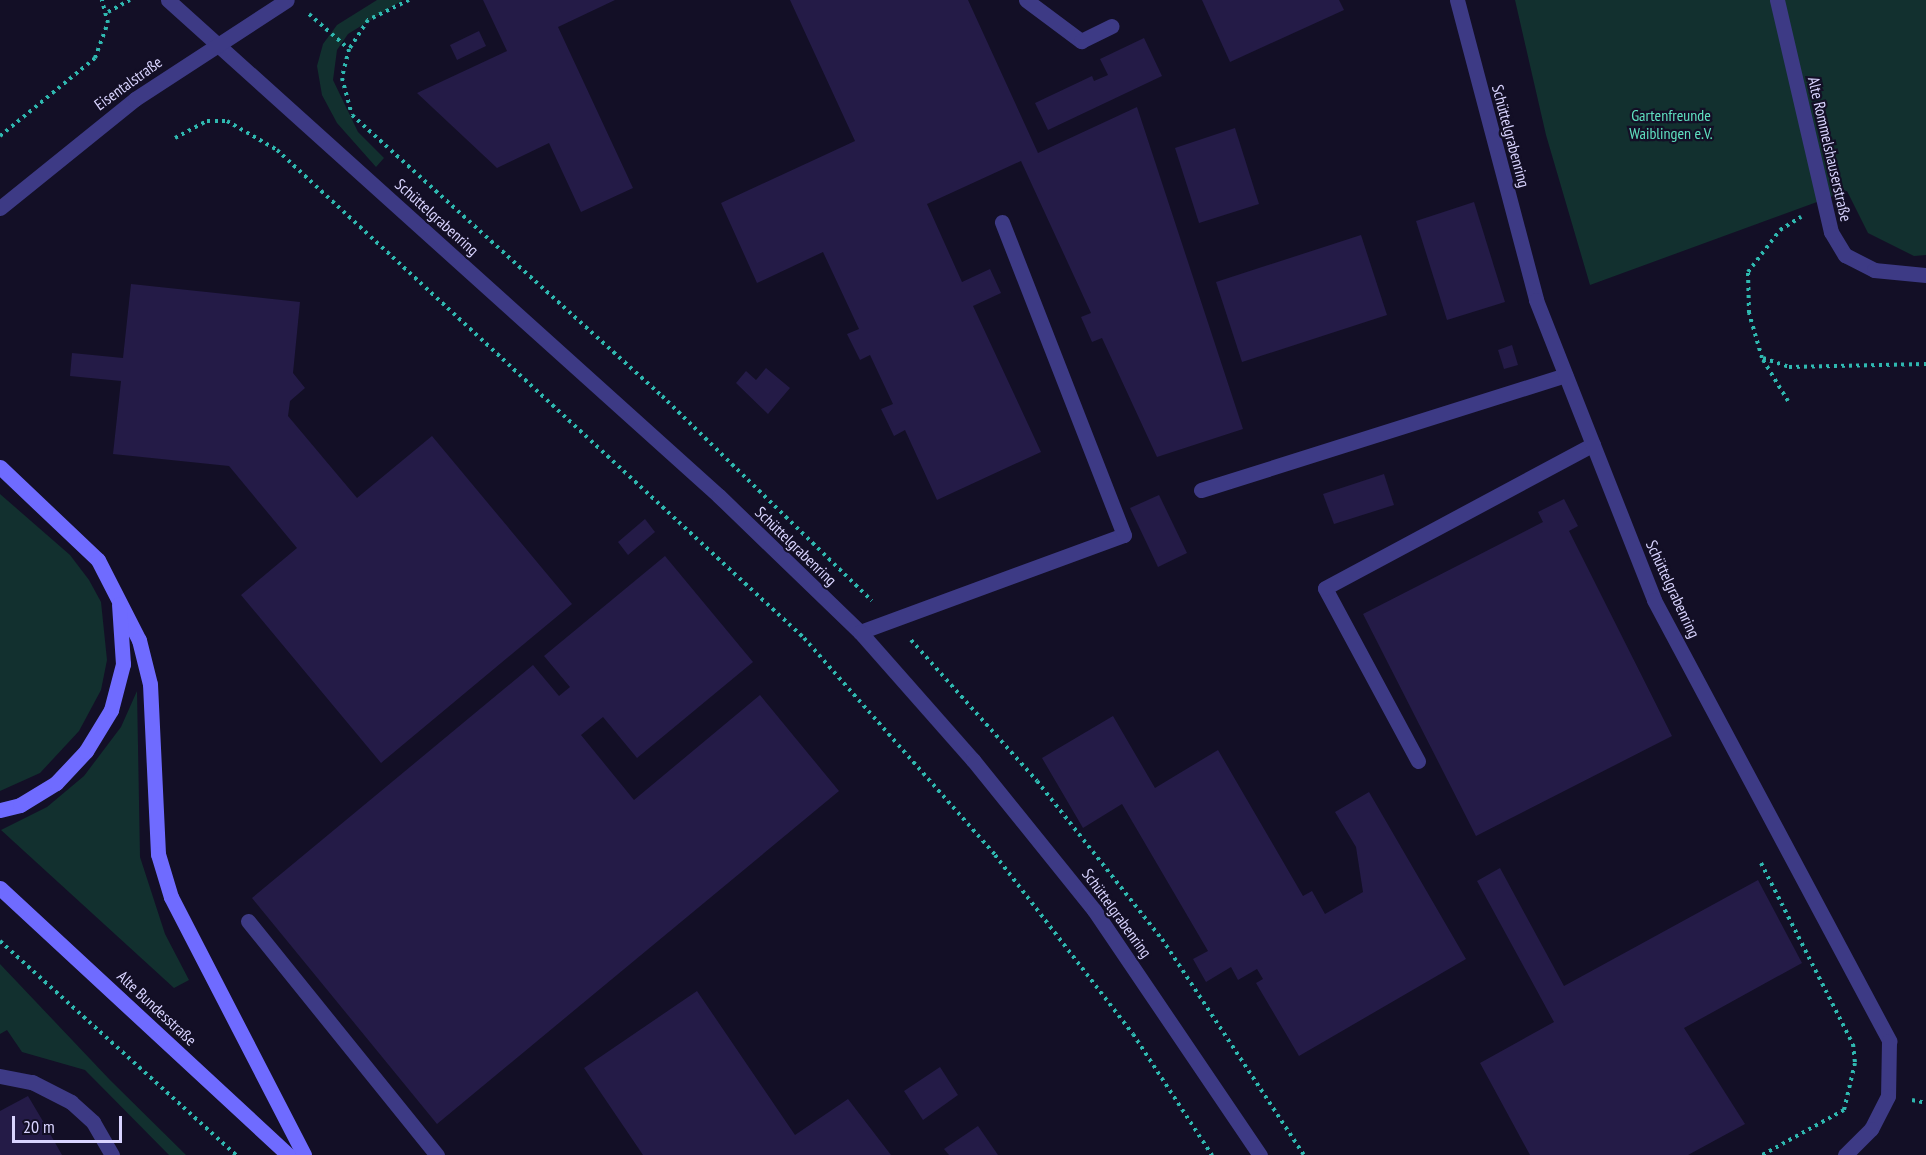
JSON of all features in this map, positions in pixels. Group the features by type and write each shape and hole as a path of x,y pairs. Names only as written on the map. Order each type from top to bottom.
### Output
{"main road":[{"path":"0,467 63,521 98,560 119,595 139,640 150,684 153,806 171,897 304,1155"},
{"path":"0,810 20,805 56,783 111,710 123,664 119,595"},
{"name":"Alte Bundesstraße","path":"0,888 288,1155"}],"street":[{"name":"Schüttelgrabenring","path":"168,0 719,496 860,632 973,760 1094,910 1260,1155"},
{"name":"Eisentalstraße","path":"0,208 135,99 217,43 287,0"},
{"path":"1026,0 1081,41 1112,26"},
{"name":"Schüttelgrabenring","path":"1457,0 1536,300 1654,600 1889,1041 1888,1096 1871,1129 1845,1155"},
{"name":"Alte Rommelshauserstraße","path":"1777,0 1822,204 1845,255 1874,270 1926,275"},
{"path":"860,632 1124,535 1002,222"},
{"path":"1201,490 1565,375"},
{"path":"1418,761 1325,588 1593,444"},
{"path":"248,921 437,1155"},
{"path":"0,1076 32,1082 71,1102 93,1122 112,1155"}],"path":[{"path":"0,136 94,58 104,42 108,12 102,0"},
{"path":"108,12 130,0"},
{"path":"301,7 349,49"},
{"path":"175,138 207,121 227,121 277,150 804,638 995,855 1133,1034 1212,1155"},
{"path":"1788,401 1762,358 1749,313 1748,272 1780,230 1822,204"},
{"path":"1762,358 1789,367 1926,364"},
{"path":"0,941 236,1155"}],"green space":[{"path":"377,0 403,0 348,34 337,50 333,80 358,132 384,158 376,167 337,123 322,95 317,66 323,44 337,25"},
{"name":"Gartenfreunde Waiblingen e.V.","path":"1515,0 1926,0 1926,255 1914,256 1868,233 1847,191 1590,285 1546,135"},
{"path":"0,494 70,555 89,580 101,602 107,660 101,690 79,731 40,773 0,791"},
{"path":"137,691 140,857 165,934 189,980 174,988 1,830 47,807 84,776 121,727"},
{"path":"0,964 110,1080 186,1155 169,1155 85,1070 22,1052 7,1030 0,1034"}],"building":[{"path":"483,0 615,0 558,27 633,188 581,212 549,143 497,168 417,93 507,51"},
{"path":"790,0 968,0 1038,153 1137,107 1243,429 1157,457 1102,338 1092,342 1081,317 1091,313 1021,161 927,204 962,282 990,269 1001,293 973,306 1041,452 937,500 905,430 894,436 881,409 893,404 870,355 860,360 847,334 859,329 823,252 757,283 721,203 855,141"},
{"path":"1202,0 1339,0 1344,10 1230,62"},
{"path":"479,31 486,46 457,60 450,45"},
{"path":"1144,38 1162,76 1048,130 1035,103 1092,76 1094,81 1108,75 1100,59"},
{"path":"1235,128 1259,204 1199,223 1175,148"},
{"path":"1474,202 1505,302 1447,320 1416,221"},
{"path":"1361,235 1387,315 1242,362 1216,282"},
{"path":"131,284 300,302 293,373 305,388 290,401 288,416 357,498 432,436 572,604 381,763 241,595 297,548 229,466 113,454 121,381 70,376 72,353 123,358"},
{"path":"1512,345 1518,365 1504,369 1498,350"},
{"path":"766,368 790,388 768,414 736,383 746,371 756,380"},
{"path":"1384,474 1394,505 1334,524 1323,494"},
{"path":"1159,495 1187,553 1158,567 1130,508"},
{"path":"1564,499 1578,526 1569,531 1672,736 1476,836 1363,614 1543,522 1538,512"},
{"path":"645,519 655,532 628,555 618,542"},
{"path":"665,556 753,662 637,758 603,717 581,735 634,800 760,695 839,791 437,1124 252,898 533,665 559,696 570,687 544,656"},
{"path":"1113,716 1155,788 1218,750 1303,896 1312,891 1325,914 1363,892 1356,847 1335,812 1369,792 1466,959 1299,1056 1256,983 1263,979 1257,969 1238,980 1231,967 1206,982 1193,959 1208,951 1122,804 1083,828 1042,758"},
{"path":"1500,868 1564,986 1758,880 1802,963 1684,1028 1745,1124 1688,1155 1530,1155 1480,1063 1554,1022 1477,881"},
{"path":"697,991 795,1135 848,1099 891,1155 643,1155 584,1068"},
{"path":"940,1067 958,1095 923,1120 904,1091"},
{"path":"28,1096 62,1155 0,1155 0,1111"},
{"path":"978,1126 998,1155 949,1155 944,1149"}]}
